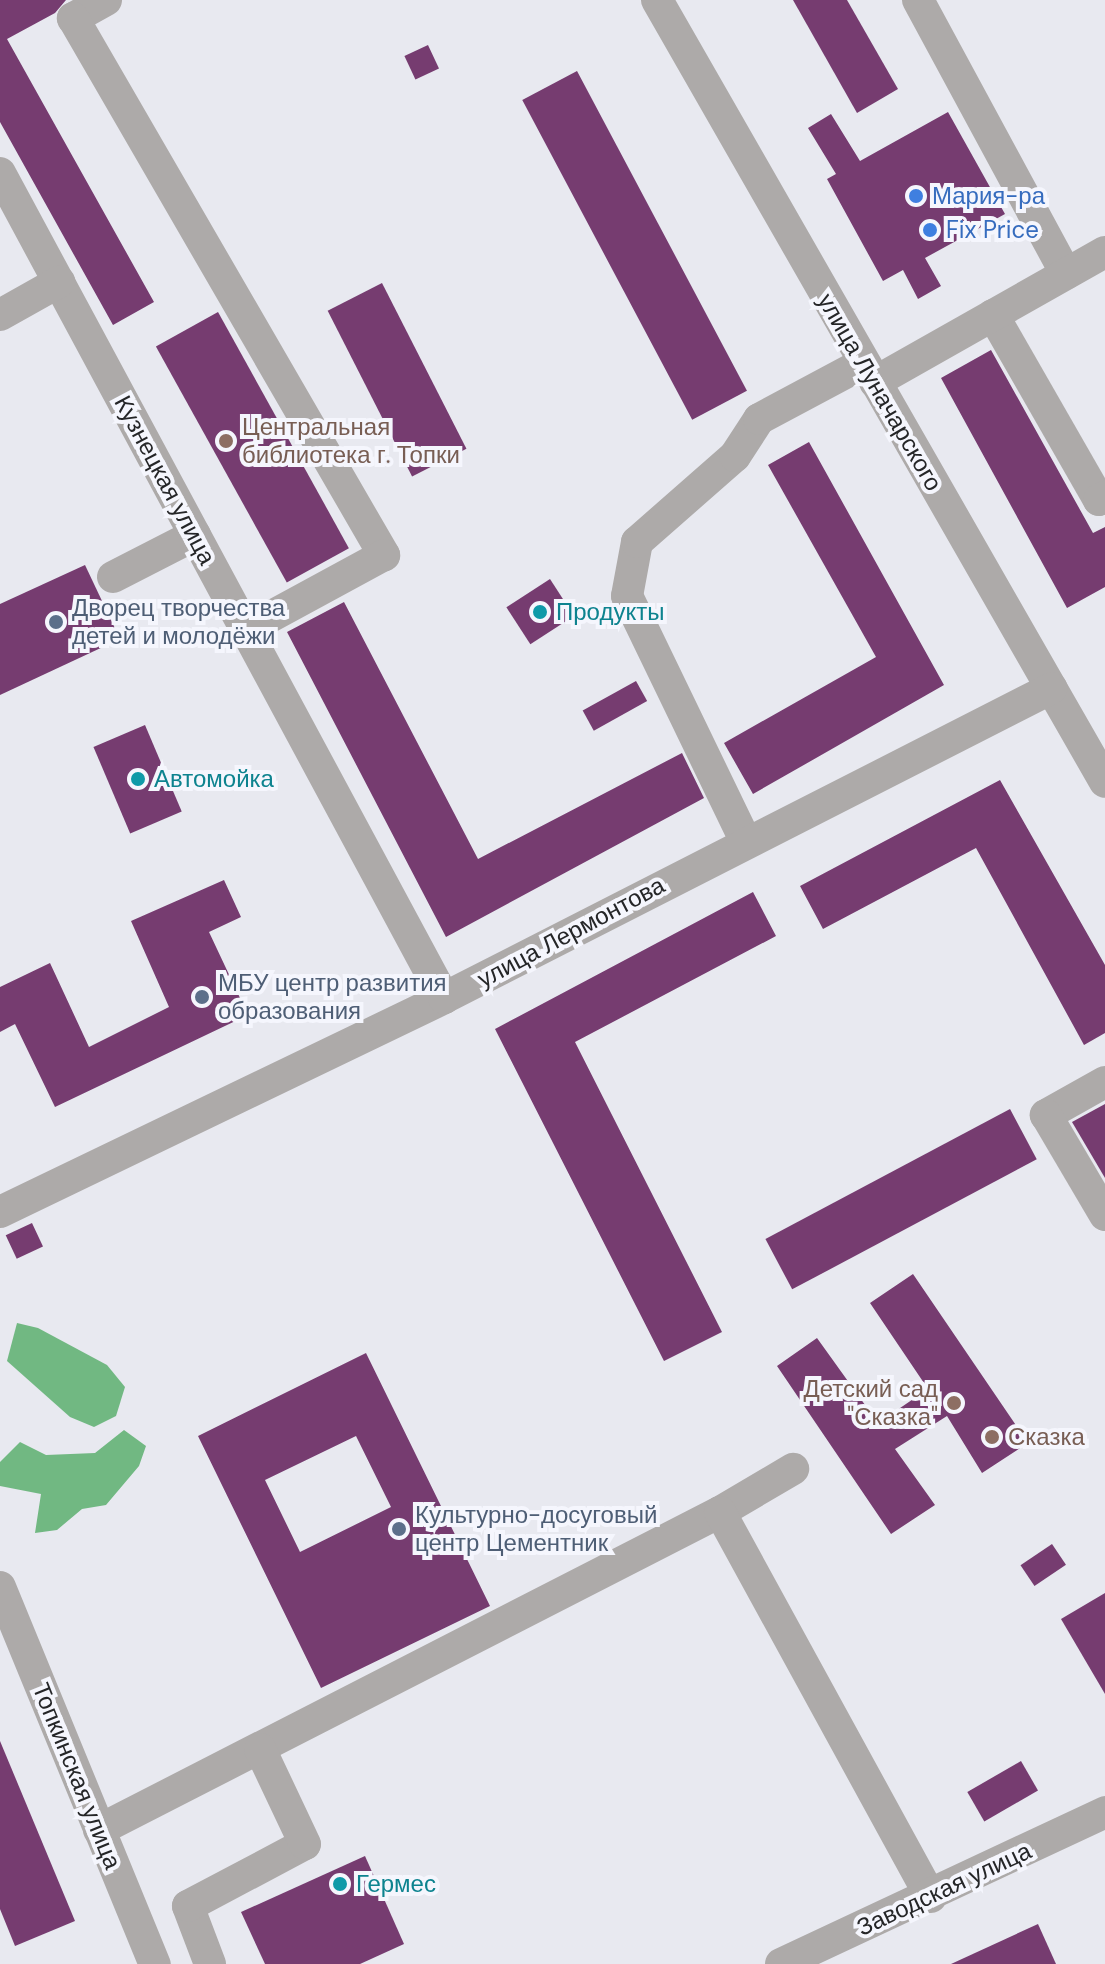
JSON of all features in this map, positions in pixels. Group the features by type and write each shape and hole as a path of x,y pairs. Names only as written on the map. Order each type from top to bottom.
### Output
{"street":[{"path":"106,0 73,18 384,555 246,630"},
{"name":"улица Луначарского","path":"657,0 1105,782"},
{"path":"918,0 1066,274"},
{"name":"Кузнецкая улица","path":"0,173 444,998"},
{"path":"745,840 627,596 637,542 735,456 759,419 869,373 993,315 1105,252"},
{"path":"0,315 59,282"},
{"path":"993,315 1099,500 1105,497"},
{"path":"113,577 195,535"},
{"name":"улица Лермонтова","path":"0,1212 444,998 745,840 1052,688"},
{"path":"1105,1082 1046,1115 1105,1215"},
{"path":"99,1830 720,1512 793,1469"},
{"path":"720,1512 931,1897"},
{"name":"Топкинская улица","path":"0,1587 155,1964"},
{"path":"210,1964 188,1906 305,1844 260,1749"},
{"name":"Заводская улица","path":"781,1964 931,1897 1105,1812"}],"green space":[{"path":"17,1323 38,1328 107,1365 125,1387 116,1416 94,1427 70,1417 7,1361"},
{"path":"124,1430 146,1446 139,1466 106,1505 82,1509 57,1530 35,1533 41,1494 0,1486 0,1462 20,1442 46,1455 95,1453"}],"building":[{"path":"0,0 66,0 55,13 7,39 154,302 113,325 0,122"},
{"path":"793,0 847,0 898,89 857,113"},
{"path":"428,45 439,69 415,80 404,56"},
{"path":"577,71 747,391 692,420 522,100"},
{"name":"Мария-ра","path":"948,112 1005,214 925,258 941,286 918,299 903,270 883,281 827,179 836,174 808,128 831,114 860,161"},
{"path":"382,283 466,449 412,476 328,311"},
{"path":"218,312 349,548 287,583 156,346"},
{"path":"991,350 1093,533 1105,527 1105,587 1067,608 941,378"},
{"path":"809,442 944,685 753,794 724,743 876,657 768,465"},
{"name":"Дворец творчества детей и молодёжи","path":"85,565 120,639 0,695 0,604"},
{"name":"Продукты","path":"550,579 574,616 530,644 506,607"},
{"path":"344,602 478,859 682,753 704,798 446,937 287,632"},
{"path":"636,681 647,701 594,731 583,711"},
{"name":"Автомойка","path":"145,725 182,812 130,833 93,747"},
{"path":"1000,780 1105,965 1105,1033 1084,1045 976,848 823,929 800,886"},
{"name":"МБУ центр развития образования","path":"224,880 241,917 209,932 248,1015 55,1107 15,1024 0,1032 0,987 50,963 89,1047 169,1007 131,921"},
{"path":"753,892 776,936 575,1042 722,1332 664,1361 495,1029"},
{"path":"1105,1104 1105,1178 1072,1122"},
{"path":"1010,1109 1037,1159 792,1289 765,1239"},
{"path":"32,1223 43,1247 17,1259 6,1235"},
{"name":"Детский сад \"Сказка\"","path":"913,1274 1028,1443 982,1473 947,1416 895,1449 935,1505 891,1534 777,1366 817,1338 878,1423 928,1389 870,1303"},
{"name":"Культурно-досуговый центр Цементник","path":"366,1353 490,1606 321,1688 198,1436","holes":["356,1436 391,1507 300,1552 265,1480"]},
{"path":"1052,1544 1066,1565 1034,1586 1020,1565"},
{"path":"1105,1593 1105,1694 1061,1619"},
{"path":"0,1741 75,1921 15,1946 0,1909"},
{"path":"1021,1761 1038,1790 984,1821 967,1792"},
{"name":"Гермес","path":"365,1856 404,1944 360,1964 265,1964 241,1912"},
{"path":"1038,1924 1056,1964 951,1964"}],"place":[{"name":"Мария-ра","path":"916,196"},
{"name":"Fix Price","path":"930,230"},
{"name":"Центральная библиотека г. Топки","path":"226,441"},
{"name":"Продукты","path":"540,612"},
{"name":"Дворец творчества детей и молодёжи","path":"56,622"},
{"name":"Автомойка","path":"138,779"},
{"name":"МБУ центр развития образования","path":"202,997"},
{"name":"Детский сад \"Сказка\"","path":"954,1403"},
{"name":"Сказка","path":"992,1437"},
{"name":"Культурно-досуговый центр Цементник","path":"399,1529"},
{"name":"Гермес","path":"340,1884"}]}
